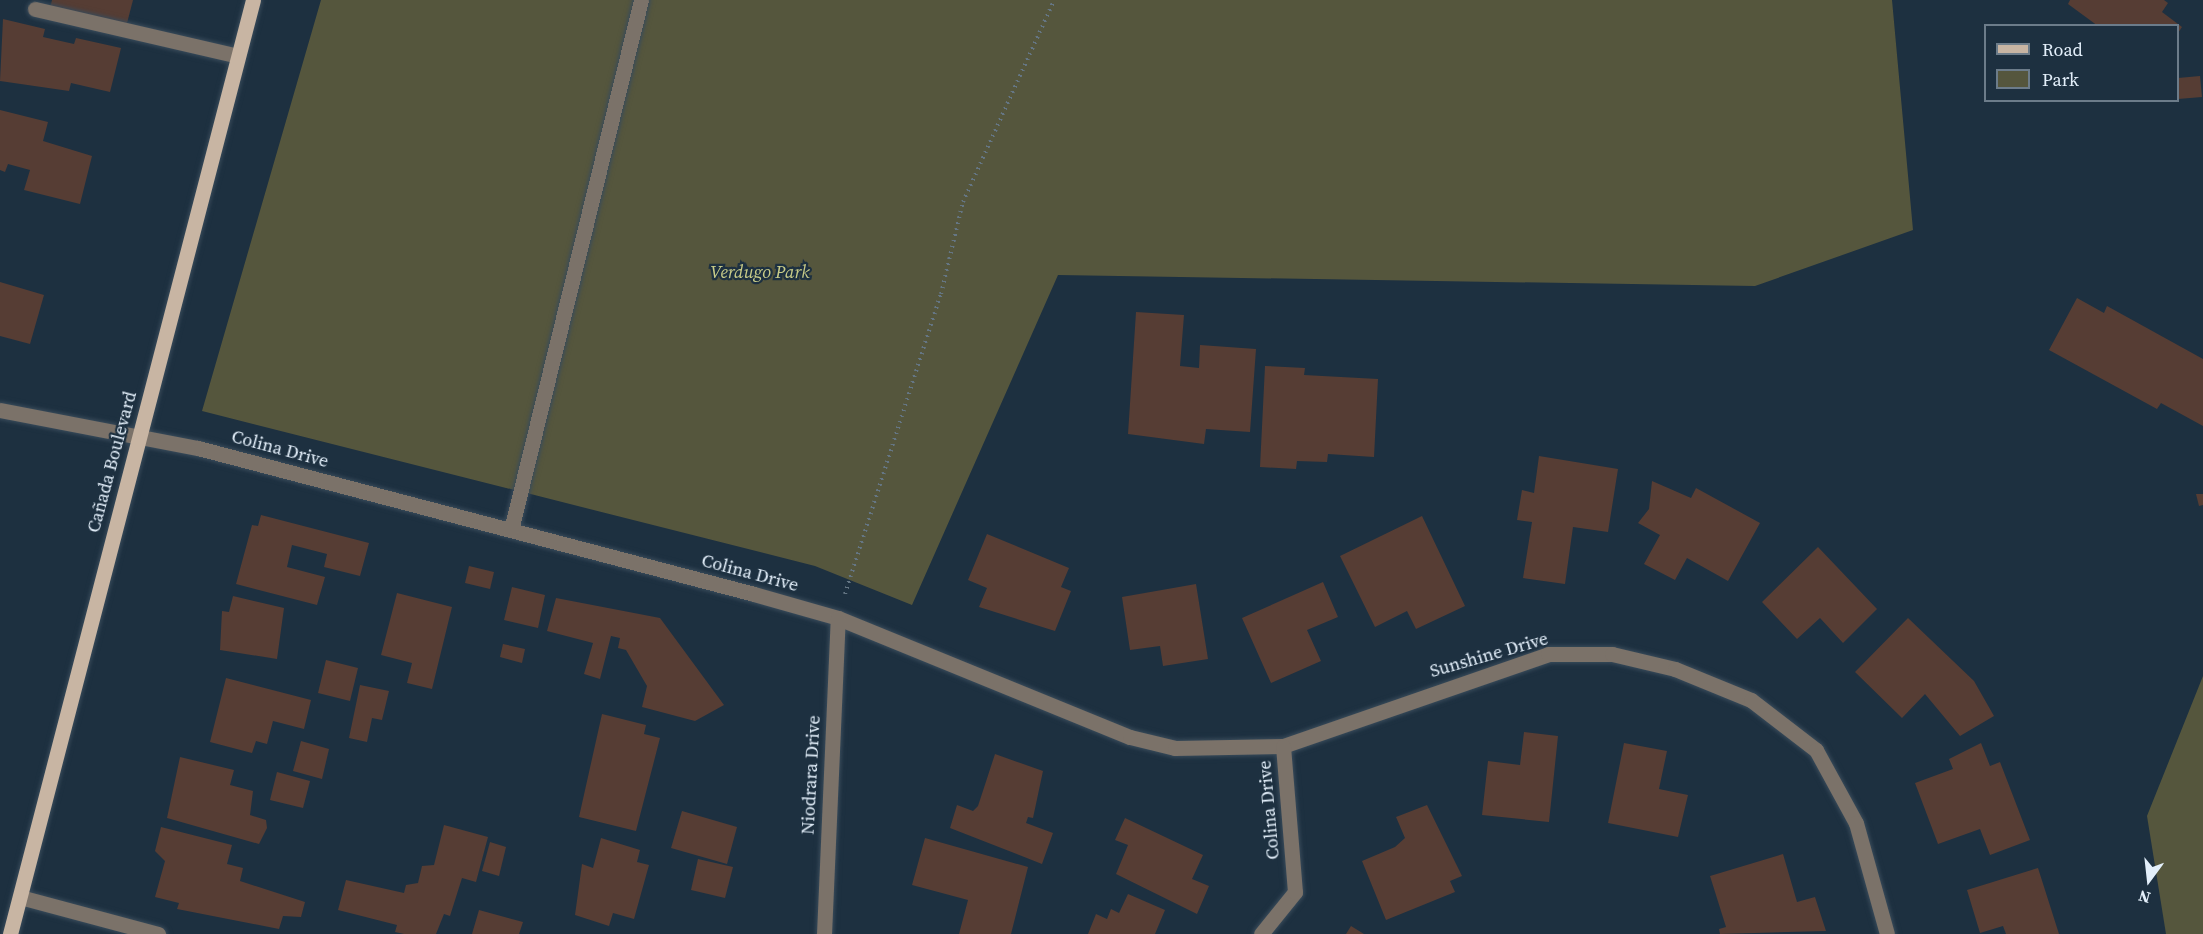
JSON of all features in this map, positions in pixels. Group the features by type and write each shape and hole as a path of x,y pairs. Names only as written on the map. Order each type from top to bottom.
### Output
{"main road":[{"name":"Cañada Boulevard","path":"10,934 253,0"}],"street":[{"path":"511,530 641,0"},
{"path":"35,9 238,56"},
{"name":"Colina Drive","path":"0,410 139,437 511,530 838,618 1130,737 1175,748 1224,751 1283,746 1295,892 1261,934"},
{"name":"Niodrara Drive","path":"824,934 838,618"},
{"name":"Sunshine Drive","path":"1283,746 1548,654 1612,654 1675,669 1751,700 1816,750 1856,823 1887,934"},
{"path":"20,897 158,934"}],"path":[{"path":"838,618 941,294 963,202 1054,0"}],"green space":[{"name":"Verdugo Park","path":"321,0 1892,0 1913,230 1755,286 1058,275 912,605 815,566 202,411"},
{"path":"2203,676 2203,934 2166,934 2147,816"}],"building":[{"path":"52,0 133,0 126,27 50,8"},
{"path":"2070,0 2164,0 2168,3 2162,12 2178,24 2095,24 2068,4"},
{"path":"3,19 45,29 43,37 74,44 76,38 121,48 110,92 71,83 69,91 0,81"},
{"path":"2200,76 2202,97 2179,99 2179,78"},
{"path":"0,110 48,122 43,141 92,156 80,204 24,190 30,170 8,164 5,172 0,170"},
{"path":"0,282 44,295 30,344 0,336"},
{"path":"2077,298 2104,313 2107,306 2203,359 2203,426 2161,403 2157,409 2049,350"},
{"path":"1136,312 1184,315 1180,366 1199,368 1200,345 1256,349 1250,432 1206,429 1204,444 1128,434"},
{"path":"1265,366 1305,368 1304,375 1378,379 1374,457 1328,454 1327,462 1297,461 1296,469 1260,467"},
{"path":"1539,456 1618,469 1608,532 1573,527 1565,584 1523,578 1532,522 1517,520 1522,490 1534,493"},
{"path":"1652,481 1691,498 1696,488 1760,523 1728,581 1687,558 1675,580 1644,564 1660,535 1638,523 1649,509"},
{"path":"2196,494 2203,494 2203,505 2199,506"},
{"path":"261,515 369,543 360,576 324,567 327,554 292,545 287,567 325,577 317,605 236,584 252,525 258,526"},
{"path":"1422,516 1465,606 1416,629 1407,611 1375,627 1340,556"},
{"path":"987,534 1069,568 1061,587 1071,591 1055,631 979,607 987,588 968,580"},
{"path":"1818,547 1877,609 1843,643 1820,618 1797,639 1762,602"},
{"path":"469,566 494,572 490,589 465,583"},
{"path":"1323,582 1338,617 1307,630 1321,661 1271,683 1242,618"},
{"path":"1196,584 1208,659 1163,666 1160,646 1130,650 1122,597"},
{"path":"512,587 545,595 538,628 504,620"},
{"path":"397,593 452,607 432,689 407,683 412,663 381,655"},
{"path":"233,596 284,608 277,659 220,650 222,611 229,612"},
{"path":"556,598 660,618 724,705 695,721 642,707 647,686 626,650 618,648 620,638 611,636 600,679 584,674 593,643 547,631"},
{"path":"1908,618 1974,681 1994,716 1960,736 1925,694 1902,718 1855,672"},
{"path":"503,644 525,649 522,663 500,657"},
{"path":"326,660 358,668 350,701 318,693"},
{"path":"226,678 311,700 304,729 273,721 267,744 256,741 252,753 210,742"},
{"path":"360,685 389,691 382,720 372,718 367,742 349,738"},
{"path":"602,714 646,725 644,734 660,738 636,831 579,817"},
{"path":"1524,732 1558,736 1549,822 1482,815 1488,761 1520,765"},
{"path":"301,741 329,749 322,779 293,771"},
{"path":"1624,743 1667,751 1659,789 1688,795 1678,837 1608,823"},
{"path":"1981,743 1990,766 2000,762 2030,840 1990,855 1980,829 1938,844 1915,783 1953,769 1949,759"},
{"path":"995,754 1043,771 1033,818 1028,817 1026,823 1053,833 1042,864 950,828 957,805 973,811 978,806"},
{"path":"180,757 234,770 230,785 253,791 250,815 266,820 267,828 259,844 167,818"},
{"path":"277,772 310,781 303,808 270,800"},
{"path":"1427,805 1462,876 1450,881 1455,892 1386,920 1362,861 1395,847 1405,838 1396,817"},
{"path":"682,811 737,827 727,864 671,848"},
{"path":"1125,818 1203,855 1192,879 1209,886 1197,914 1116,874 1128,845 1115,840"},
{"path":"444,825 488,837 476,882 462,878 450,916 444,914 436,934 395,932 397,925 338,910 346,880 404,893 406,885 418,883 422,866 434,865"},
{"path":"161,827 232,845 227,864 243,868 240,881 305,902 301,917 283,916 279,929 177,909 179,903 155,897 165,861 155,851"},
{"path":"601,838 640,850 637,862 649,865 634,919 613,913 609,926 575,915 582,864 593,868"},
{"path":"925,838 1028,867 1011,934 959,934 968,900 912,885"},
{"path":"490,842 506,847 499,876 482,871"},
{"path":"1783,854 1797,902 1815,897 1826,931 1720,934 1719,929 1726,927 1710,876"},
{"path":"698,859 733,867 725,898 691,890"},
{"path":"2038,868 2059,934 2006,934 2003,926 1980,933 1967,890"},
{"path":"1128,894 1165,910 1155,934 1088,934 1096,914 1107,919 1111,909 1119,913"},
{"path":"479,910 523,922 519,934 472,934"},
{"path":"1351,926 1364,934 1346,934"}]}
